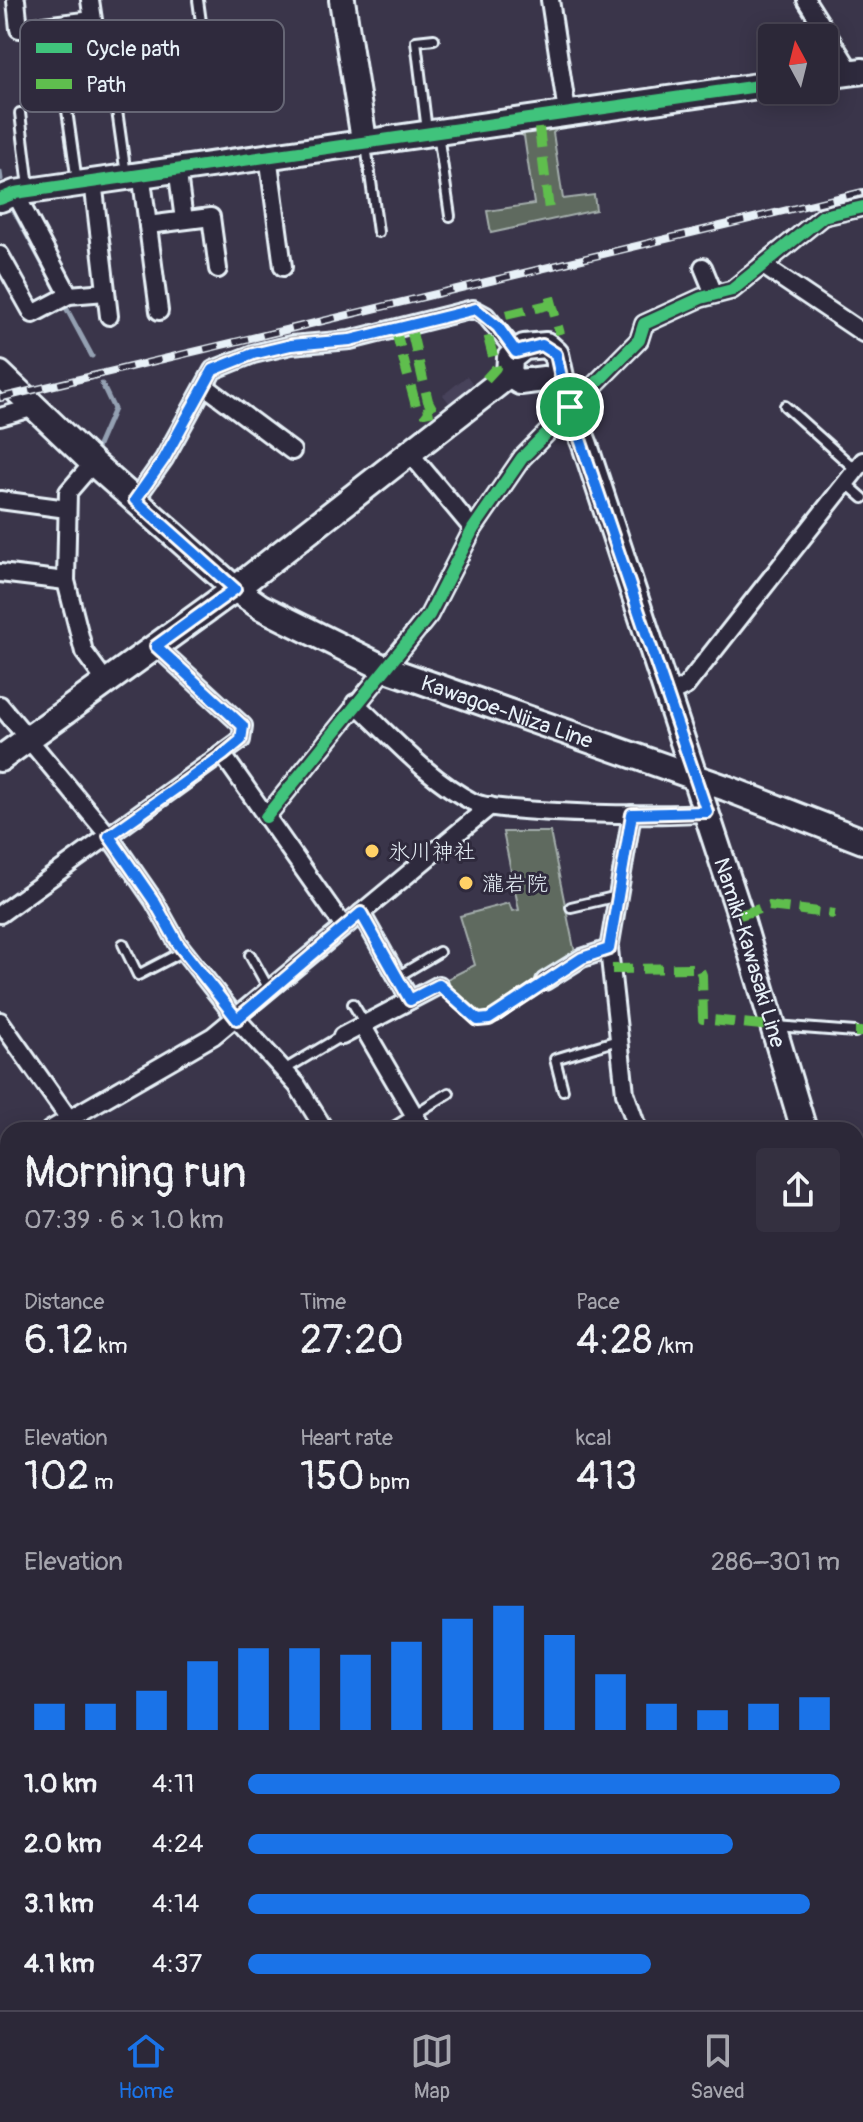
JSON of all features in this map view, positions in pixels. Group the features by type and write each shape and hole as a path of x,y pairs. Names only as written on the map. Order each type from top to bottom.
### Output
{"main road":[{"path":"342,0 364,140"},
{"path":"838,77 859,78"},
{"path":"15,194 177,167 758,86"},
{"path":"0,759 235,589 538,345 550,347 552,362 544,379"},
{"name":"Namiki-Kawasaki Line","path":"550,347 565,383 568,401 707,812 801,1122"},
{"path":"512,363 520,382 544,379 568,401"},
{"name":"Kawagoe-Niiza Line","path":"0,374 93,463 235,589 261,607 384,668 694,776 863,841"}],"street":[{"path":"16,0 20,29"},
{"path":"90,0 93,20"},
{"path":"550,0 567,112"},
{"path":"806,0 859,78"},
{"path":"268,155 283,267"},
{"path":"177,167 184,220"},
{"path":"133,174 148,225 159,311"},
{"path":"85,182 109,316"},
{"path":"15,194 69,295"},
{"path":"266,817 429,615 473,529 522,458 568,401 639,340 644,324 714,294 732,290 823,216 863,207"},
{"path":"148,225 211,217 218,269"},
{"path":"0,255 33,314 69,295 106,292"},
{"path":"762,265 863,333"},
{"path":"703,267 714,294"},
{"path":"135,500 164,459 213,370 253,354 291,345 350,340 473,309 486,316 512,363"},
{"path":"205,386 292,451"},
{"path":"0,417 35,407"},
{"path":"408,451 473,529"},
{"path":"93,463 68,492 66,581 84,652 106,682"},
{"path":"668,695 686,686 855,471"},
{"path":"0,500 67,509"},
{"path":"0,573 66,581"},
{"path":"0,914 241,740 243,726 156,646"},
{"path":"355,703 447,786 474,802 490,806 632,814 707,812"},
{"path":"0,705 109,836 184,951 237,1019 284,1071 321,1122"},
{"path":"223,755 344,927"},
{"path":"77,1122 237,1019 490,806"},
{"path":"632,814 609,949 625,1093 635,1122"},
{"path":"361,913 410,1000"},
{"path":"545,981 582,958 609,949"},
{"path":"342,1036 439,985"},
{"path":"0,1021 73,1122"},
{"path":"363,1024 419,1122"}],"lane":[{"path":"198,0 201,20"},
{"path":"434,39 416,41 450,216"},
{"path":"69,112 85,182"},
{"path":"121,112 133,174"},
{"path":"15,194 20,113"},
{"path":"364,140 378,232"},
{"path":"785,406 855,471 863,498"},
{"path":"571,907 618,896"},
{"path":"123,944 138,975 184,951"},
{"path":"397,977 439,952"},
{"path":"250,955 271,991"},
{"path":"439,985 478,1020 496,1016 545,981"},
{"path":"353,1004 363,1024"},
{"path":"771,1026 855,1032"},
{"path":"284,1071 342,1036"},
{"path":"563,1090 555,1059 620,1040"},
{"path":"402,1122 449,1093"}],"shaded area":[{"path":"467,376 475,387 451,405 443,395"}],"green space":[{"path":"559,128 553,133 563,199 594,195 596,210 491,233 487,211 534,204 524,136 516,133"},
{"path":"503,832 550,832 575,953 493,1015 479,1017 441,982 475,965 460,916 509,903 512,911 519,910"}],"waterway":[{"path":"0,172 1,179"},
{"path":"14,211 92,356"},
{"path":"97,448 114,409 102,384"}],"railway":[{"path":"0,398 863,192"}],"marked path":[{"path":"539,128 549,210"},
{"path":"550,297 560,334"},
{"path":"506,315 552,304"},
{"path":"395,328 416,406 424,412 433,410"},
{"path":"412,333 428,401 436,416"},
{"path":"485,342 489,341 496,368 486,379"},
{"path":"740,915 769,906 835,914"},
{"path":"612,969 699,968 702,975 703,1019 771,1026"},
{"path":"855,1032 863,1032"}],"cycle path":[{"path":"0,199 15,193 758,86"},
{"path":"266,817 429,615 473,529 522,458 639,340 644,324 701,298 732,290 823,216 863,207"}],"place":[{"name":"氷川神社","path":"372,851"},
{"name":"瀧岩院","path":"466,883"}],"route":[{"path":"476,309 498,327 516,352 538,345 546,345 553,350 570,407 707,812 632,814 609,949 582,958 496,1016 478,1020 439,985 410,1000 361,913 237,1019 178,944 154,901 109,836 223,755 241,740 243,726 156,646 235,589 135,500 164,459 213,370 253,354 291,345 350,340 476,309"}]}
